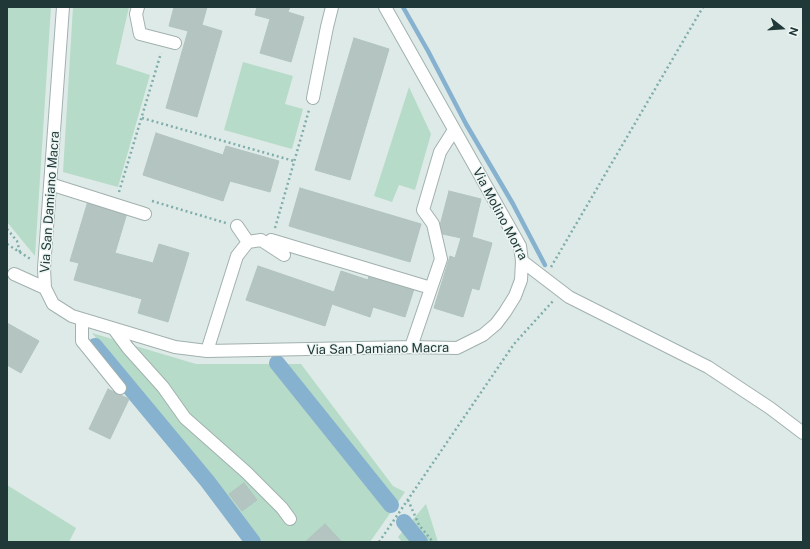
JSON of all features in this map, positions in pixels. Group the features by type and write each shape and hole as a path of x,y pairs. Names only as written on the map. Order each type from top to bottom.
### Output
{"street":[{"name":"Via San Damiano Macra","path":"63,7 44,268 45,288 53,304 72,316 175,347 207,351 411,347 457,348 483,335 496,324 505,312 515,296 521,280 522,261"},
{"path":"138,7 136,14 140,34 170,42"},
{"path":"313,98 332,7"},
{"name":"Via Molino Morra","path":"385,7 520,246 522,261 569,297 708,367 770,408 803,433"},
{"path":"411,347 441,259 434,224 423,210 440,152 454,130"},
{"path":"50,184 145,214"},
{"path":"237,226 248,242"},
{"path":"207,351 237,256 248,242 271,239 432,288"},
{"path":"271,239 284,255"},
{"path":"14,274 45,288"},
{"path":"82,319 82,341 120,388"},
{"path":"114,329 128,348 163,387 185,418 246,472 282,508 290,519"}],"path":[{"path":"545,278 703,7"},
{"path":"120,192 142,118 170,42"},
{"path":"271,239 313,98"},
{"path":"142,118 294,161"},
{"path":"7,229 17,241 20,252"},
{"path":"7,244 44,268"},
{"path":"379,542 514,344 562,292"},
{"path":"408,499 419,525 433,542"}],"green space":[{"path":"7,7 51,7 35,256 7,222"},
{"path":"73,7 129,7 116,64 150,75 118,187 63,172"},
{"path":"243,62 293,76 285,104 303,109 292,149 224,130"},
{"path":"409,87 431,134 415,190 399,185 392,202 374,196"},
{"path":"92,333 196,364 301,364 393,486 405,492 370,542 257,542"},
{"path":"7,485 76,528 69,542 7,542"},
{"path":"426,504 438,542 402,542 398,537"}],"building":[{"path":"174,7 207,7 202,25 222,31 197,117 166,108 188,31 169,26"},
{"path":"257,7 290,7 288,12 304,17 291,62 260,53 270,19 255,15"},
{"path":"354,38 389,49 350,180 315,170"},
{"path":"156,133 223,155 226,146 279,161 270,192 230,181 223,201 143,175"},
{"path":"300,188 421,224 410,262 289,226"},
{"path":"449,191 481,199 472,237 492,243 479,290 472,288 463,317 434,308 450,256 455,258 461,238 438,233"},
{"path":"88,201 127,213 115,253 153,263 159,244 189,253 168,322 138,313 142,299 74,280 79,263 70,261"},
{"path":"258,266 334,292 341,271 368,280 369,275 414,289 405,317 373,307 370,317 332,304 325,326 246,300"},
{"path":"7,323 39,341 21,373 7,365"},
{"path":"108,389 129,399 110,439 89,429"},
{"path":"244,483 257,500 242,511 229,494"},
{"path":"325,524 341,541 340,542 305,542"}],"waterway":[{"path":"403,7 466,124 513,204 545,265"},
{"path":"95,346 208,482 253,542"},
{"path":"277,363 391,505"},
{"path":"404,522 420,542"}]}
